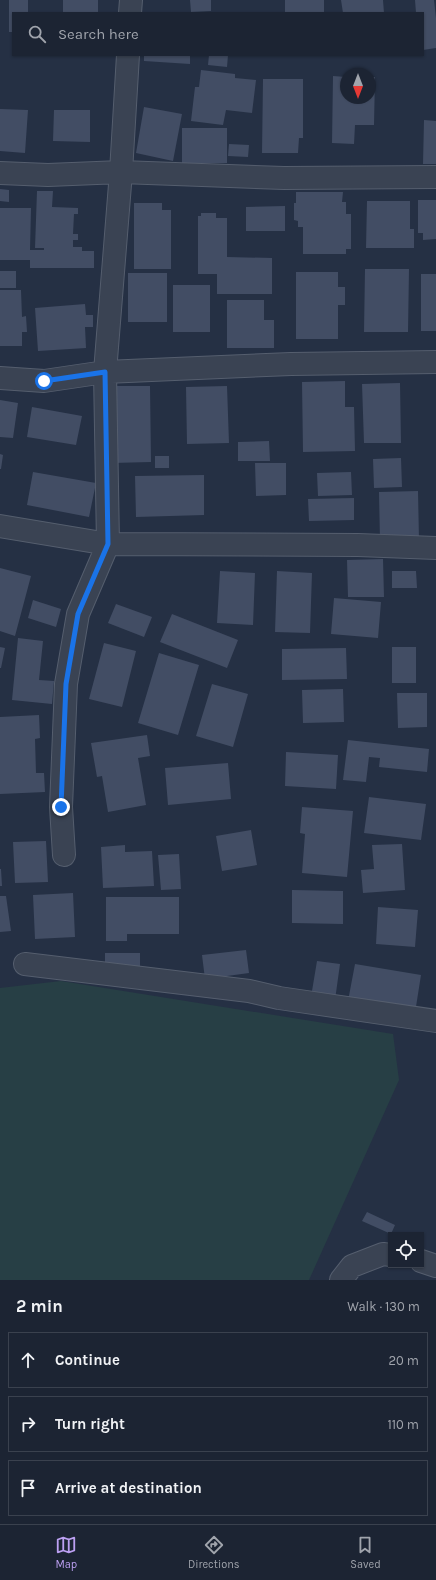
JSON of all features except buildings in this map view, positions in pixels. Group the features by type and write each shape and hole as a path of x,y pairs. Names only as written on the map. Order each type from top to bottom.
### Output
{"street":[{"path":"130,12 131,0"},
{"path":"64,855 61,807 66,684 78,614 108,544 105,372 121,172 128,56"},
{"path":"0,173 48,175 121,172 284,178 436,177"},
{"path":"0,378 44,381 105,372 291,364 436,362"},
{"path":"0,526 108,544 350,545 436,548"},
{"path":"25,964 249,991 279,998 436,1021"},
{"path":"341,1280 352,1266 383,1254 388,1255"},
{"path":"424,1262 436,1266"}],"green space":[{"path":"61,981 393,1034 399,1080 309,1280 0,1280 0,988"}],"route":[{"path":"44,381 105,372 108,544 78,614 66,684 61,807"}]}
